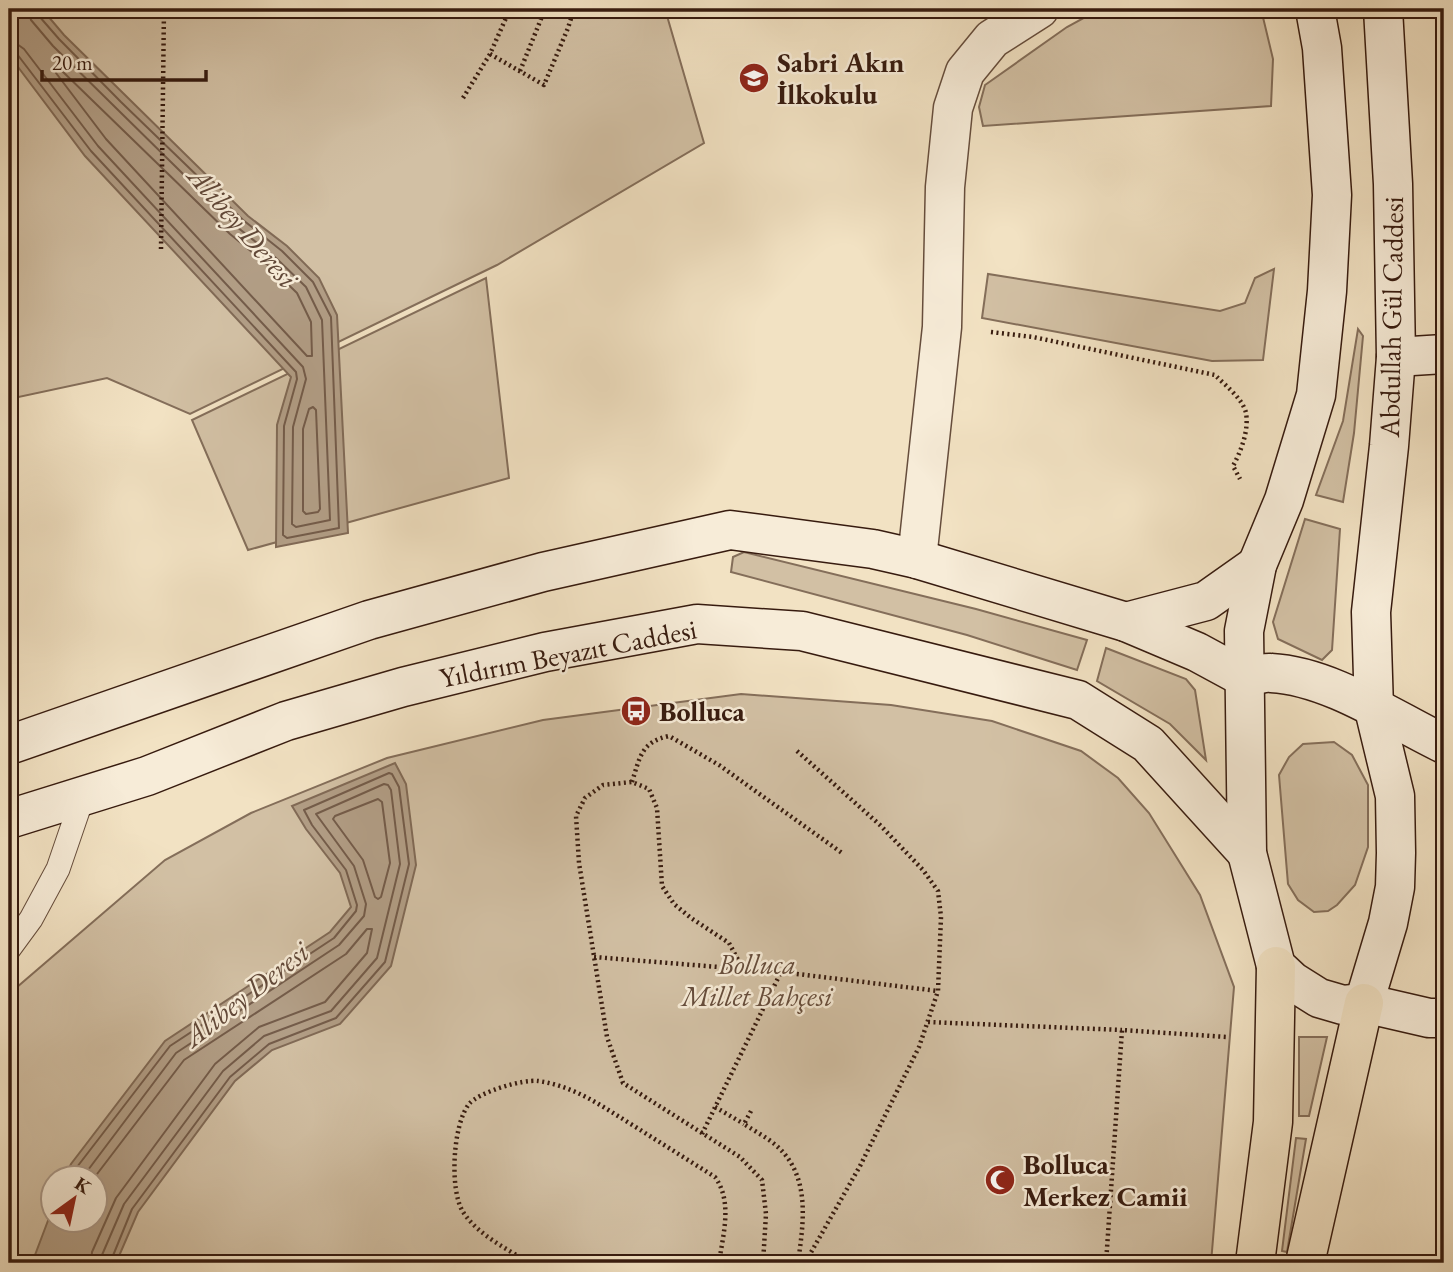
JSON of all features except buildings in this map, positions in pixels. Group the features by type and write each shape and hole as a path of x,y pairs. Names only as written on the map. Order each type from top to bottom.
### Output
{"main road":[{"path":"918,559 942,327 945,187 953,108 965,72 992,39 1039,9"},
{"path":"1255,1263 1273,1122 1276,966 1247,853 1244,631 1257,565 1284,500 1316,395 1327,291 1332,195 1322,48 1315,9"},
{"name":"Abdullah Gül Caddesi","path":"1364,1003 1388,923 1396,864 1395,796 1374,709 1371,612 1396,358 1394,184 1383,9"},
{"path":"1396,358 1444,354"},
{"path":"9,745 369,620 543,572 730,530 873,549 918,559 1126,622 1197,652 1245,678 1269,673 1300,677 1341,690 1444,744"},
{"path":"1126,622 1206,601 1257,565"},
{"name":"Yıldırım Beyazıt Caddesi","path":"9,819 147,776 286,721 403,687 545,652 697,624 802,631 1078,700 1147,744 1247,853"},
{"path":"1276,966 1292,981 1319,998 1343,1005 1364,1003 1429,1018 1444,1018"},
{"path":"1305,1263 1364,1003"}],"lane":[{"path":"9,949 31,919 58,869 83,796"}],"path":[{"path":"161,249 164,9"},
{"path":"463,98 490,54 510,9"},
{"path":"520,71 541,19 542,9"},
{"path":"490,54 544,85 574,9"},
{"path":"942,327 1033,337 1215,375 1235,395 1246,412 1243,446 1233,467 1239,479 1284,500"},
{"path":"632,782 642,752 654,740 669,736 719,765 842,853"},
{"path":"797,751 880,825 923,870 938,891 941,917 938,991 919,1047 860,1166 805,1263"},
{"path":"743,969 729,943 674,904 662,886 657,808 649,789 632,782 603,785 585,798 576,816 579,863 607,1037 623,1083 740,1157 762,1180 766,1214 763,1263"},
{"path":"594,957 781,972 938,991"},
{"path":"702,1133 781,972"},
{"path":"928,1022 1238,1038"},
{"path":"1106,1263 1122,1030"},
{"path":"530,1263 473,1225 461,1209 455,1192 455,1157 462,1114 471,1101 504,1086 534,1080 579,1092 715,1177 724,1189 726,1209 719,1263"},
{"path":"715,1107 780,1149 793,1167 802,1193 803,1219 798,1263"},
{"path":"744,1124 751,1111"}],"green space":[{"path":"9,9 665,9 704,143 497,265 190,414 107,378 14,398 9,395"},
{"path":"1100,9 1261,9 1273,59 1271,106 983,126 979,107 985,85 1067,27"},
{"path":"1274,269 1263,360 1212,361 982,318 988,274 1220,311 1245,303 1255,278"},
{"path":"486,278 509,478 248,550 192,420"},
{"path":"1358,329 1363,336 1354,433 1343,502 1316,495 1343,421"},
{"path":"1305,519 1340,529 1332,650 1322,660 1278,639 1273,622"},
{"path":"744,552 976,609 1087,640 1077,670 967,635 731,572 733,557"},
{"path":"1106,648 1186,679 1195,690 1206,760 1170,724 1097,681"},
{"name":"Bolluca Millet Bahçesi","path":"741,694 891,705 992,721 1081,751 1118,778 1149,813 1200,895 1234,987 1211,1263 9,1263 9,994 165,860 251,813 387,758 543,720"},
{"path":"1334,742 1352,755 1368,785 1368,847 1355,885 1328,911 1314,912 1298,900 1288,884 1279,775 1289,757 1303,744"},
{"path":"1299,1037 1327,1037 1309,1116 1299,1116"},
{"path":"1296,1138 1306,1139 1287,1252 1282,1251"}],"water":[{"name":"Alibey Deresi","path":"9,9 42,9 64,35 248,216 287,246 319,278 337,315 348,533 276,547 277,425 291,377 85,156 9,55"},
{"name":"Alibey Deresi","path":"395,763 406,784 416,865 391,966 340,1024 272,1050 235,1081 138,1212 116,1263 32,1263 43,1234 108,1234 108,1164 71,1164 165,1041 330,932 351,907 340,873 292,806"}],"place":[{"name":"Sabri Akın İlkokulu","path":"754,78"},
{"name":"Bolluca","path":"636,711"},
{"name":"Bolluca Merkez Camii","path":"1000,1180"}]}
